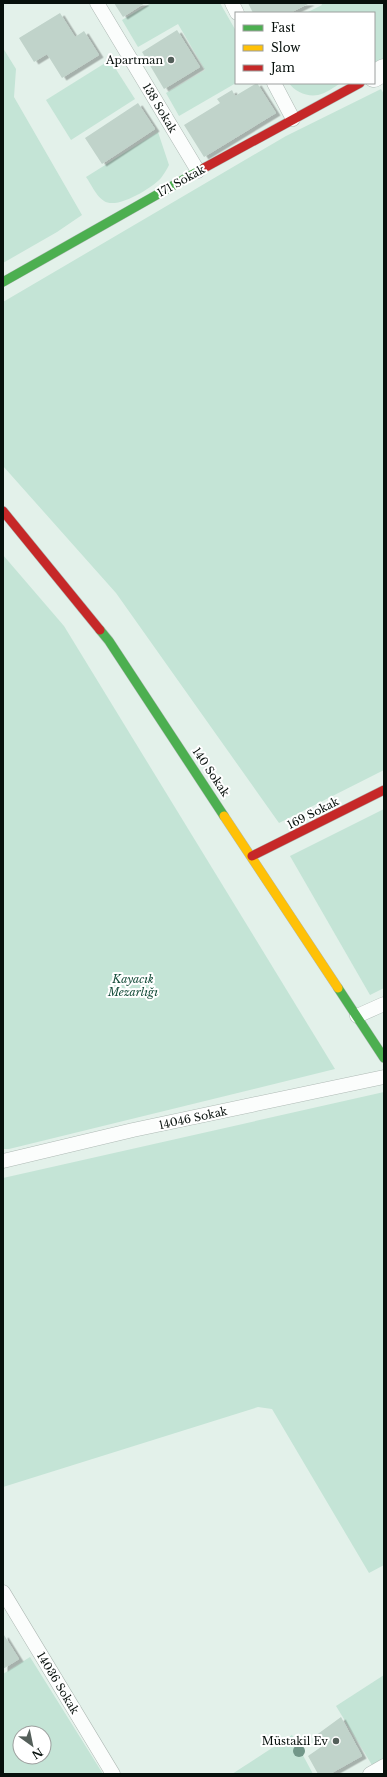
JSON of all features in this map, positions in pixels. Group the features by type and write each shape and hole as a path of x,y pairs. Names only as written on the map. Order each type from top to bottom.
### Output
{"main road":[{"name":"171 Sokak","path":"3,282 198,171 358,84"},
{"name":"140 Sokak","path":"3,511 109,641 384,1058"},
{"name":"169 Sokak","path":"252,856 384,790"}],"street":[{"path":"375,75 384,70"}],"lane":[{"name":"138 Sokak","path":"97,3 198,171"},
{"path":"232,3 236,12"},
{"path":"275,84 293,119"},
{"path":"357,1016 384,1004"},
{"name":"14046 Sokak","path":"3,1161 141,1129 384,1077"},
{"name":"14036 Sokak","path":"3,1592 113,1774"},
{"path":"370,1774 384,1766"}],"green space":[{"path":"151,3 220,3 235,29 235,84 179,116 166,93 205,70 178,24 138,47 122,20"},
{"path":"321,3 384,3 384,60 375,64 375,12 308,12 322,5"},
{"path":"3,48 16,69 14,97 82,215 57,232 3,263"},
{"path":"110,60 135,99 71,140 46,100"},
{"path":"290,84 339,84 318,95 306,94 298,91"},
{"path":"381,89 384,94 384,770 279,823 116,593 3,466 3,302 286,136"},
{"path":"158,132 169,165 161,178 134,197 117,203 110,203 101,199 86,177"},
{"name":"Kayacık Mezarlığı","path":"3,555 64,626 335,1069 9,1149 3,1149"},
{"path":"384,809 384,988 370,995 290,856"},
{"path":"384,1092 384,1565 369,1573 272,1409 258,1407 3,1487 3,1178"},
{"path":"30,1657 103,1774 3,1774 3,1674"},
{"path":"384,1675 384,1758 372,1765 336,1706"},
{"path":"292,1735 313,1774 232,1774"}],"building":[{"path":"114,3 145,3 123,17"},
{"path":"248,3 310,3 292,12 252,12"},
{"path":"60,13 75,37 84,31 99,55 62,78 47,54 34,62 19,38"},
{"name":"Apartman","path":"177,30 200,67 164,89 142,52"},
{"path":"258,84 276,113 204,157 184,125 220,103 217,99 232,90 235,96"},
{"path":"138,103 155,129 102,164 85,138"},
{"path":"4,1635 19,1659 3,1669 3,1636"},
{"name":"Müstakil Ev","path":"341,1717 362,1756 330,1774 318,1774 308,1756 321,1747 315,1736"}],"traffic: fast":[{"path":"3,282 204,168"},
{"path":"100,630 109,641 224,816"},
{"path":"338,988 384,1058"}],"traffic: slow":[{"path":"224,816 338,988"}],"traffic: jam":[{"path":"204,168 358,84"},
{"path":"3,511 100,630"},
{"path":"252,856 384,790"}],"place":[{"name":"Apartman","path":"171,60"},
{"name":"Müstakil Ev","path":"336,1741"}]}
